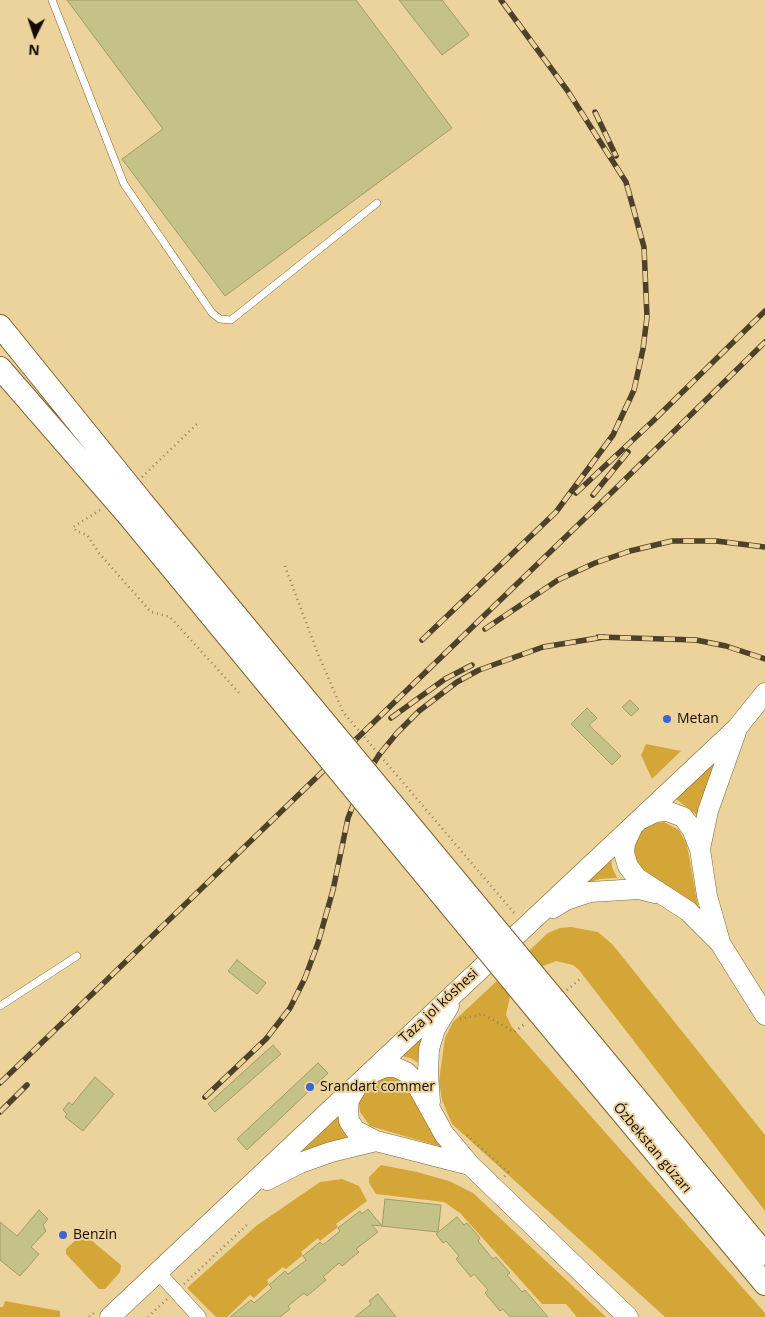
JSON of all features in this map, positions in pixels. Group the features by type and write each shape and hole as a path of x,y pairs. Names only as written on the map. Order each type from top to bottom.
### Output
{"main road":[{"path":"0,326 135,509 547,1006"},
{"path":"0,368 135,509"},
{"name":"Taza jol kóshesi","path":"110,1317 244,1193 465,982 522,918 636,822 737,728 765,693"},
{"path":"700,849 708,811 737,728"},
{"path":"720,943 707,896 700,849 692,829 683,818 667,811 655,812 636,822 625,843 624,853 628,866 637,878 688,911 720,943 765,1015"},
{"path":"522,918 590,892 639,889 664,895"},
{"path":"431,1114 428,1073 429,1049 435,1030 465,982"},
{"name":"Ózbekstan gúzarı","path":"547,1006 765,1254"},
{"name":"Ózbekstan gúzarı","path":"547,1006 765,1284"},
{"path":"470,1165 376,1141 355,1130 349,1121 349,1100 361,1081 385,1067 396,1067 406,1072 414,1080 431,1114 444,1134 470,1165 628,1317"},
{"path":"244,1193 300,1163 331,1152 376,1141"}],"street":[{"path":"158,1272 199,1317"}],"lane":[{"path":"52,0 124,184 212,313 220,319 232,320 377,203"},
{"path":"0,1006 77,956"}],"path":[{"path":"140,480 198,423"},
{"path":"106,506 73,527 76,531 87,535 151,612 170,617 241,695"},
{"path":"285,566 316,649 343,712 522,918"},
{"path":"457,1023 462,1018 483,1014 514,1032 580,978"},
{"path":"462,1130 508,1172"},
{"path":"148,1317 249,1223"}],"shaded area":[{"path":"646,744 681,751 652,779 641,755"},
{"path":"718,756 698,816 676,799"},
{"path":"664,822 679,830 687,845 698,907 639,867 634,852 636,834 647,824"},
{"path":"611,857 612,867 617,878 600,879 583,884"},
{"path":"571,927 598,932 613,945 765,1135 765,1211 579,970 573,965 556,961 543,966 510,996 506,1015 512,1027 765,1313 765,1317 665,1317 452,1124 442,1100 439,1081 445,1038 453,1022 548,933 560,928"},
{"path":"426,1034 419,1063 401,1056"},
{"path":"379,1077 396,1078 409,1088 442,1147 370,1126 360,1112 358,1095"},
{"path":"340,1114 352,1140 299,1154"},
{"path":"381,1165 449,1181 473,1193 606,1317 577,1317 566,1304 542,1304 460,1213 444,1202 376,1194 369,1183 369,1177"},
{"path":"342,1179 359,1186 367,1201 336,1224 338,1227 320,1241 318,1238 301,1252 303,1255 286,1269 283,1267 267,1280 269,1284 254,1298 250,1295 227,1317 216,1317 187,1288 256,1226 320,1182"},
{"path":"80,1236 86,1236 121,1265 120,1272 105,1289 99,1289 66,1254 66,1249"},
{"path":"5,1301 60,1311 60,1317 0,1317 0,1307 3,1307"}],"building":[{"path":"67,0 356,0 452,128 225,296 122,159 163,129"},
{"path":"399,0 442,0 469,35 442,55"},
{"path":"630,700 639,709 631,716 622,707"},
{"path":"587,708 597,718 589,725 621,756 612,765 571,724"},
{"path":"237,960 266,983 257,994 228,971"},
{"path":"273,1045 281,1054 215,1112 208,1104"},
{"path":"318,1063 328,1073 247,1150 237,1139"},
{"path":"95,1077 114,1094 83,1131 65,1117 67,1114 63,1110 69,1102 72,1105"},
{"path":"385,1199 441,1205 438,1232 372,1225 378,1232 356,1249 359,1252 342,1266 339,1263 323,1277 326,1280 307,1296 304,1293 288,1306 290,1309 280,1317 230,1317 251,1300 254,1303 272,1288 269,1285 285,1271 288,1274 306,1260 303,1256 320,1242 323,1245 340,1231 338,1228 360,1211 362,1214 368,1209 382,1226"},
{"path":"39,1210 48,1219 43,1225 46,1231 31,1247 39,1254 20,1276 0,1260 0,1222 17,1236"},
{"path":"457,1217 464,1225 467,1223 480,1238 478,1241 493,1259 496,1257 510,1273 507,1275 522,1292 525,1290 548,1317 510,1317 503,1309 500,1311 485,1293 488,1290 474,1274 471,1277 456,1259 459,1256 446,1241 443,1243 436,1234"},
{"path":"378,1294 396,1317 355,1317 371,1304 369,1301"}],"railway":[{"path":"422,640 556,512 613,435 634,390 643,349 647,317 644,247 626,182 567,90 501,0"},
{"path":"595,112 616,156"},
{"path":"576,493 652,422 765,311"},
{"path":"0,1083 765,342"},
{"path":"593,495 628,452"},
{"path":"485,629 558,580 595,563 630,551 672,541 716,541 765,547"},
{"path":"598,637 696,640 726,646 765,659"},
{"path":"205,1097 266,1039 290,1008 305,978 318,943 333,890 348,818 363,780 379,755 397,733 419,711 457,682 479,670 543,647 604,637"},
{"path":"391,718 445,679 472,665"},
{"path":"0,1112 27,1085"}],"place":[{"name":"Metan","path":"667,719"},
{"name":"Srandart commer","path":"310,1087"},
{"name":"Benzin","path":"63,1235"}]}
